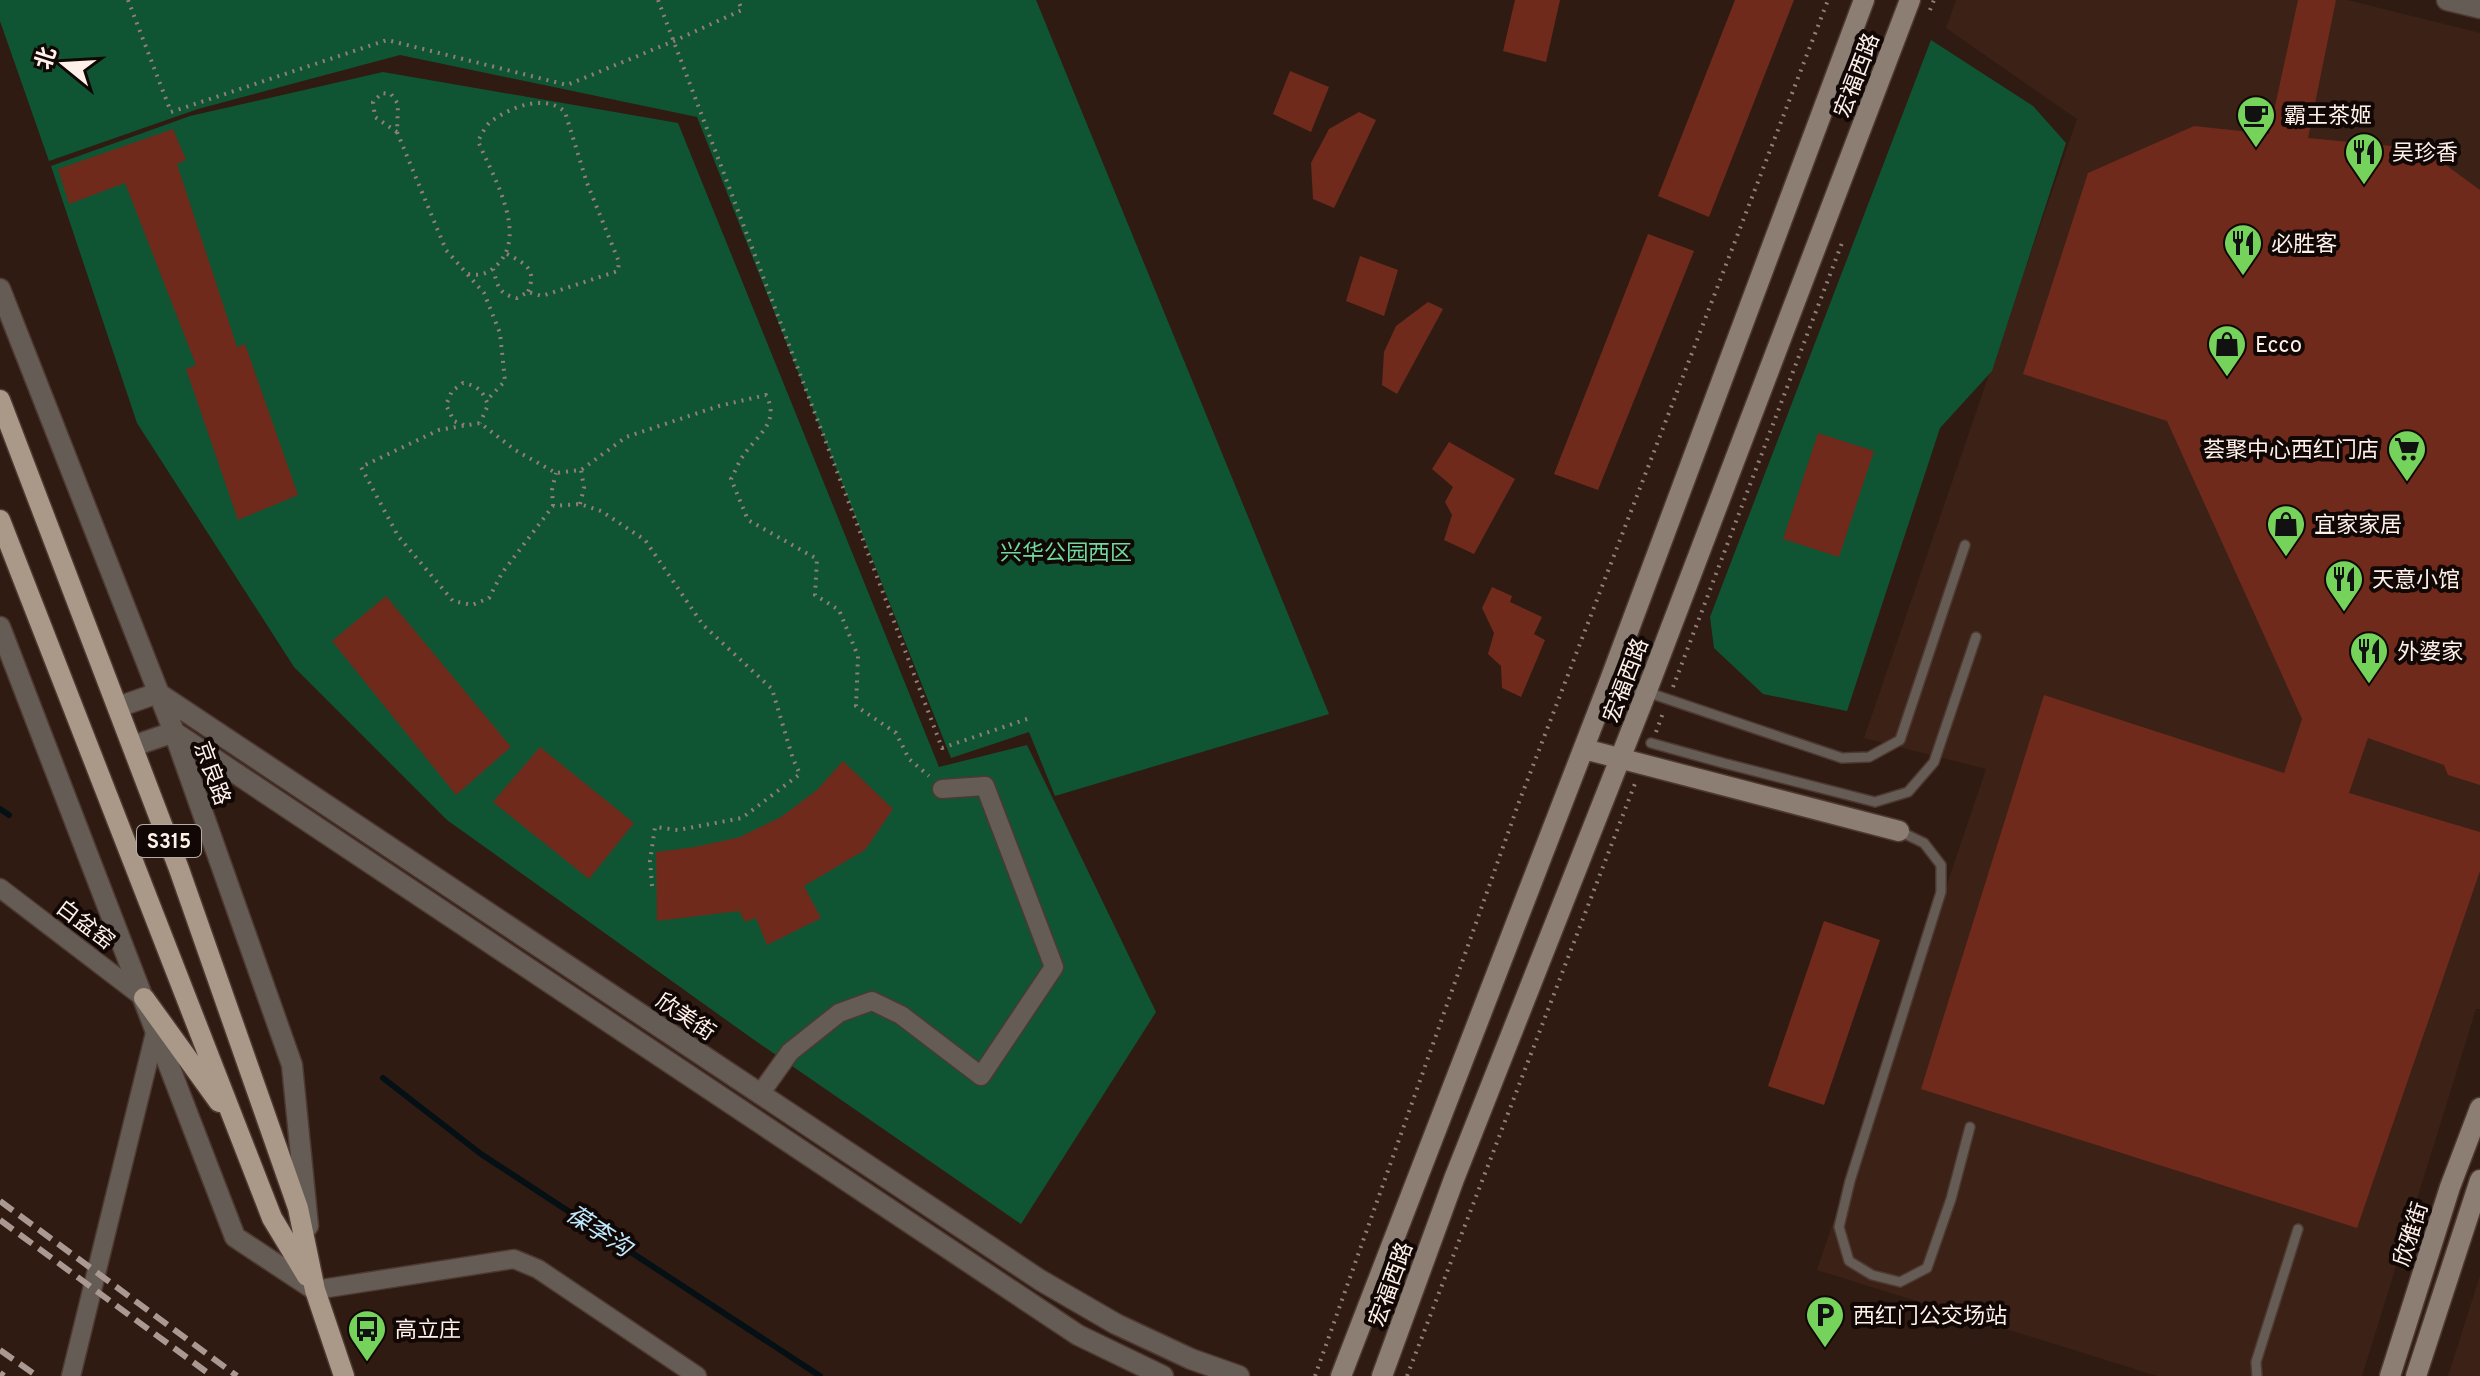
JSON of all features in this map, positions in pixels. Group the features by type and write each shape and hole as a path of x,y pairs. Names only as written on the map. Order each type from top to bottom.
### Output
{"main road":[{"name":"宏福西路","path":"1341,1376 1584,749 1864,0"},
{"name":"宏福西路","path":"1382,1376 1460,1165 1646,693 1910,0"},
{"name":"京良路","path":"0,400 179,869 298,1208 315,1290 344,1376"},
{"name":"京良路","path":"0,520 272,1218 315,1290"},
{"path":"1584,749 1899,831"},
{"path":"144,998 237,1126"},
{"name":"欣雅街","path":"2390,1376 2450,1187 2480,1108"},
{"path":"2416,1376 2480,1180"}],"street":[{"path":"2447,0 2480,8"},
{"name":"京良路","path":"0,289 174,732 292,1065 315,1290"},
{"path":"0,627 235,1237 315,1290 514,1259 538,1269 697,1376"},
{"path":"118,707 158,693"},
{"name":"欣美街","path":"158,693 1040,1280 1116,1324 1191,1359 1239,1376"},
{"path":"133,746 174,732 1078,1335 1163,1376"},
{"path":"760,1094 790,1052 839,1013 872,1001 901,1015 981,1076 1054,967 985,786 942,789"},
{"name":"白盆窑","path":"0,888 144,998"},
{"path":"71,1376 156,1029"}],"lane":[{"path":"1610,680 1842,758 1869,757 1900,740 1965,545"},
{"path":"1651,743 1875,802 1908,792 1934,762 1976,637"},
{"path":"1899,831 1924,843 1941,865 1941,892 1850,1181 1839,1227 1849,1261 1872,1275 1900,1282 1927,1268 1951,1199 1970,1127"},
{"path":"2257,1376 2256,1362 2298,1229"}],"path":[{"path":"128,0 171,112 387,40 567,85 742,10 738,0"},
{"path":"658,0 942,748 1030,718"},
{"name":"宏福西路","path":"1315,1376 1519,802 1828,0"},
{"path":"397,132 375,117 373,102 382,93 391,94 398,104 397,132 446,250 484,293 500,333 505,381 486,401"},
{"path":"468,274 480,276 493,269 507,254 511,240 504,199 478,141 490,121 511,110 534,102 556,104 565,112 587,183 619,262 618,271 542,296 528,292"},
{"path":"493,269 498,287 506,296 517,298 528,292 531,272 507,254"},
{"path":"464,426 454,421 446,405 452,391 463,383 476,385 483,393 488,405 480,423"},
{"path":"556,473 552,490 553,506 502,573 489,598 472,605 453,601 398,536 361,467 439,430 480,423 515,450 556,473 581,470 626,437 719,406 766,395 771,405 767,429 743,456 731,479 748,520 817,559 815,595 839,610 858,656 856,706 896,733 909,759 942,789"},
{"path":"580,504 584,488 581,470"},
{"path":"553,506 580,504 601,511 645,540 703,625 772,689 800,774 742,818 678,830 655,827 650,861 652,886"}],"shaded area":[{"path":"1956,0 2347,0 2480,33 2480,1009 2476,1009 2362,1376 2157,1376 1817,1270 1986,769 1864,738 2077,119 1946,28"},
{"path":"2480,1276 2480,1376 2448,1376"}],"green space":[{"name":"兴华公园西区","path":"0,0 1036,0 1329,714 1055,796 1029,732 951,758 697,117 400,55 198,109 49,161 0,21"},
{"path":"1931,40 2033,106 2066,143 1992,371 1940,428 1847,711 1763,694 1714,648 1710,617"},
{"path":"383,72 678,123 939,767 1027,745 1156,1012 1021,1224 750,1037 447,820 294,667 137,423 51,166 190,116"}],"building":[{"path":"1515,0 1560,0 1546,62 1503,51"},
{"path":"1735,0 1794,0 1709,217 1658,196"},
{"name":"宜家家居","path":"2298,0 2336,0 2308,138 2424,149 2480,190 2480,785 2448,775 2444,765 2368,738 2349,793 2480,832 2480,871 2357,1228 1921,1089 2044,695 2284,773 2302,719 2167,421 2023,374 2088,173 2194,126 2269,134"},
{"path":"1290,71 1329,87 1311,132 1273,114"},
{"path":"1359,112 1376,120 1334,208 1313,199 1311,163 1329,129"},
{"path":"173,129 186,160 177,164 237,347 245,344 298,495 238,520 186,369 196,365 125,183 69,204 58,169"},
{"path":"1648,234 1694,251 1598,490 1554,474"},
{"path":"1360,256 1398,270 1384,316 1346,301"},
{"path":"1428,302 1443,309 1397,394 1382,385 1384,352 1396,326"},
{"path":"1818,433 1874,451 1839,557 1783,539"},
{"path":"1449,442 1515,479 1474,554 1444,540 1452,515 1445,502 1453,487 1432,469"},
{"path":"1492,587 1512,596 1510,602 1542,617 1534,634 1545,640 1521,697 1502,688 1501,666 1488,654 1494,633 1482,608"},
{"path":"386,596 511,747 456,795 332,641"},
{"path":"540,747 634,823 589,879 493,802"},
{"path":"843,761 893,809 865,850 804,886 821,918 767,945 756,918 745,922 739,911 657,921 656,852 740,837 781,817 817,790"},
{"path":"1824,921 1880,940 1824,1105 1768,1086"}],"waterway":[{"name":"葆李沟","path":"0,809 9,815"},
{"name":"葆李沟","path":"383,1078 481,1154 820,1376"}],"railway":[{"path":"0,1201 237,1376"},
{"path":"0,1220 212,1376"},
{"path":"0,1350 37,1376"},
{"path":"0,1373 4,1376"}],"place":[{"name":"霸王茶姬","path":"2256,149"},
{"name":"吴珍香","path":"2364,186"},
{"name":"必胜客","path":"2243,277"},
{"name":"Ecco","path":"2227,378"},
{"name":"荟聚中心西红门店","path":"2407,483"},
{"name":"宜家家居","path":"2286,558"},
{"name":"天意小馆","path":"2344,613"},
{"name":"外婆家","path":"2369,685"},
{"name":"西红门公交场站","path":"1825,1349"},
{"name":"高立庄","path":"367,1363"}]}
